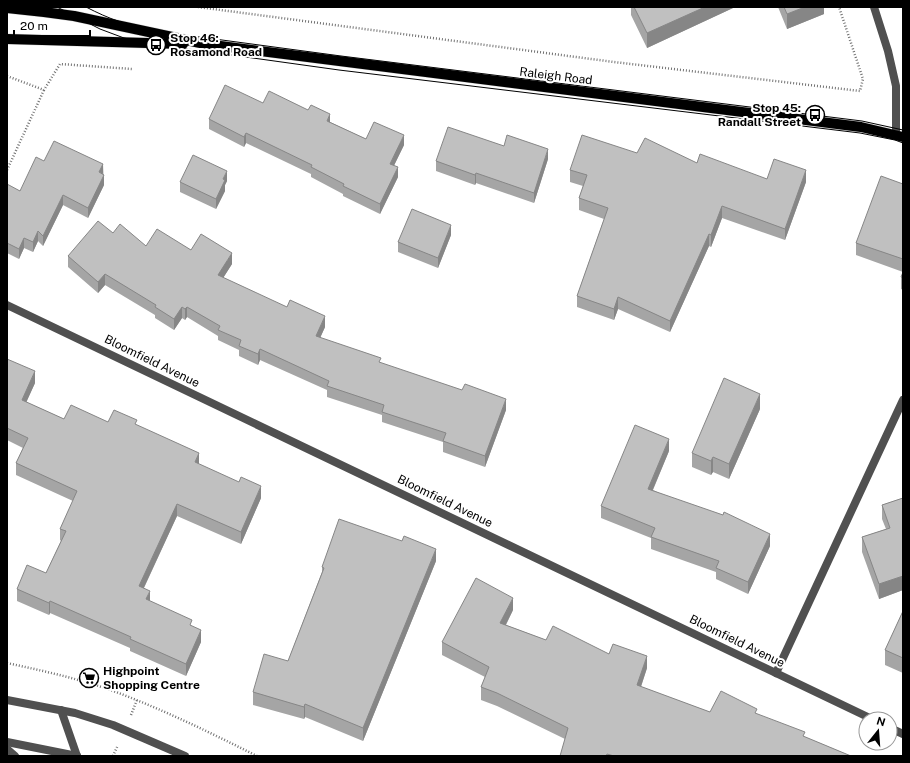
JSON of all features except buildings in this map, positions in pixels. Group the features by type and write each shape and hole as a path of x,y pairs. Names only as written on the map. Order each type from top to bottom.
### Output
{"main road":[{"name":"Raleigh Road","path":"7,8 74,16 205,44 861,127 900,136"},
{"name":"Raleigh Road","path":"7,39 205,44"}],"street":[{"path":"874,7 888,51 896,86 900,136"},
{"name":"Bloomfield Avenue","path":"7,305 858,712"},
{"path":"776,673 903,400"},
{"path":"7,700 75,713 113,724 185,756"},
{"path":"61,710 77,756"},
{"path":"7,742 77,756"},
{"path":"7,750 15,756"}],"path":[{"path":"198,7 614,62 860,91 863,79 839,7"},
{"path":"7,170 44,90 60,64 132,69"},
{"path":"7,76 44,90"},
{"path":"7,663 70,677 116,692 166,712 257,756"}],"tram line":[{"path":"57,7 100,29 124,38 145,43 339,70 860,133 903,143"},
{"path":"86,7 119,22 155,31 341,56 862,121 903,130"}],"place":[{"name":"Stop 46: Rosamond Road","path":"156,45"},
{"name":"Stop 45: Randall Street","path":"815,115"},
{"name":"Highpoint Shopping Centre","path":"89,678"}]}
